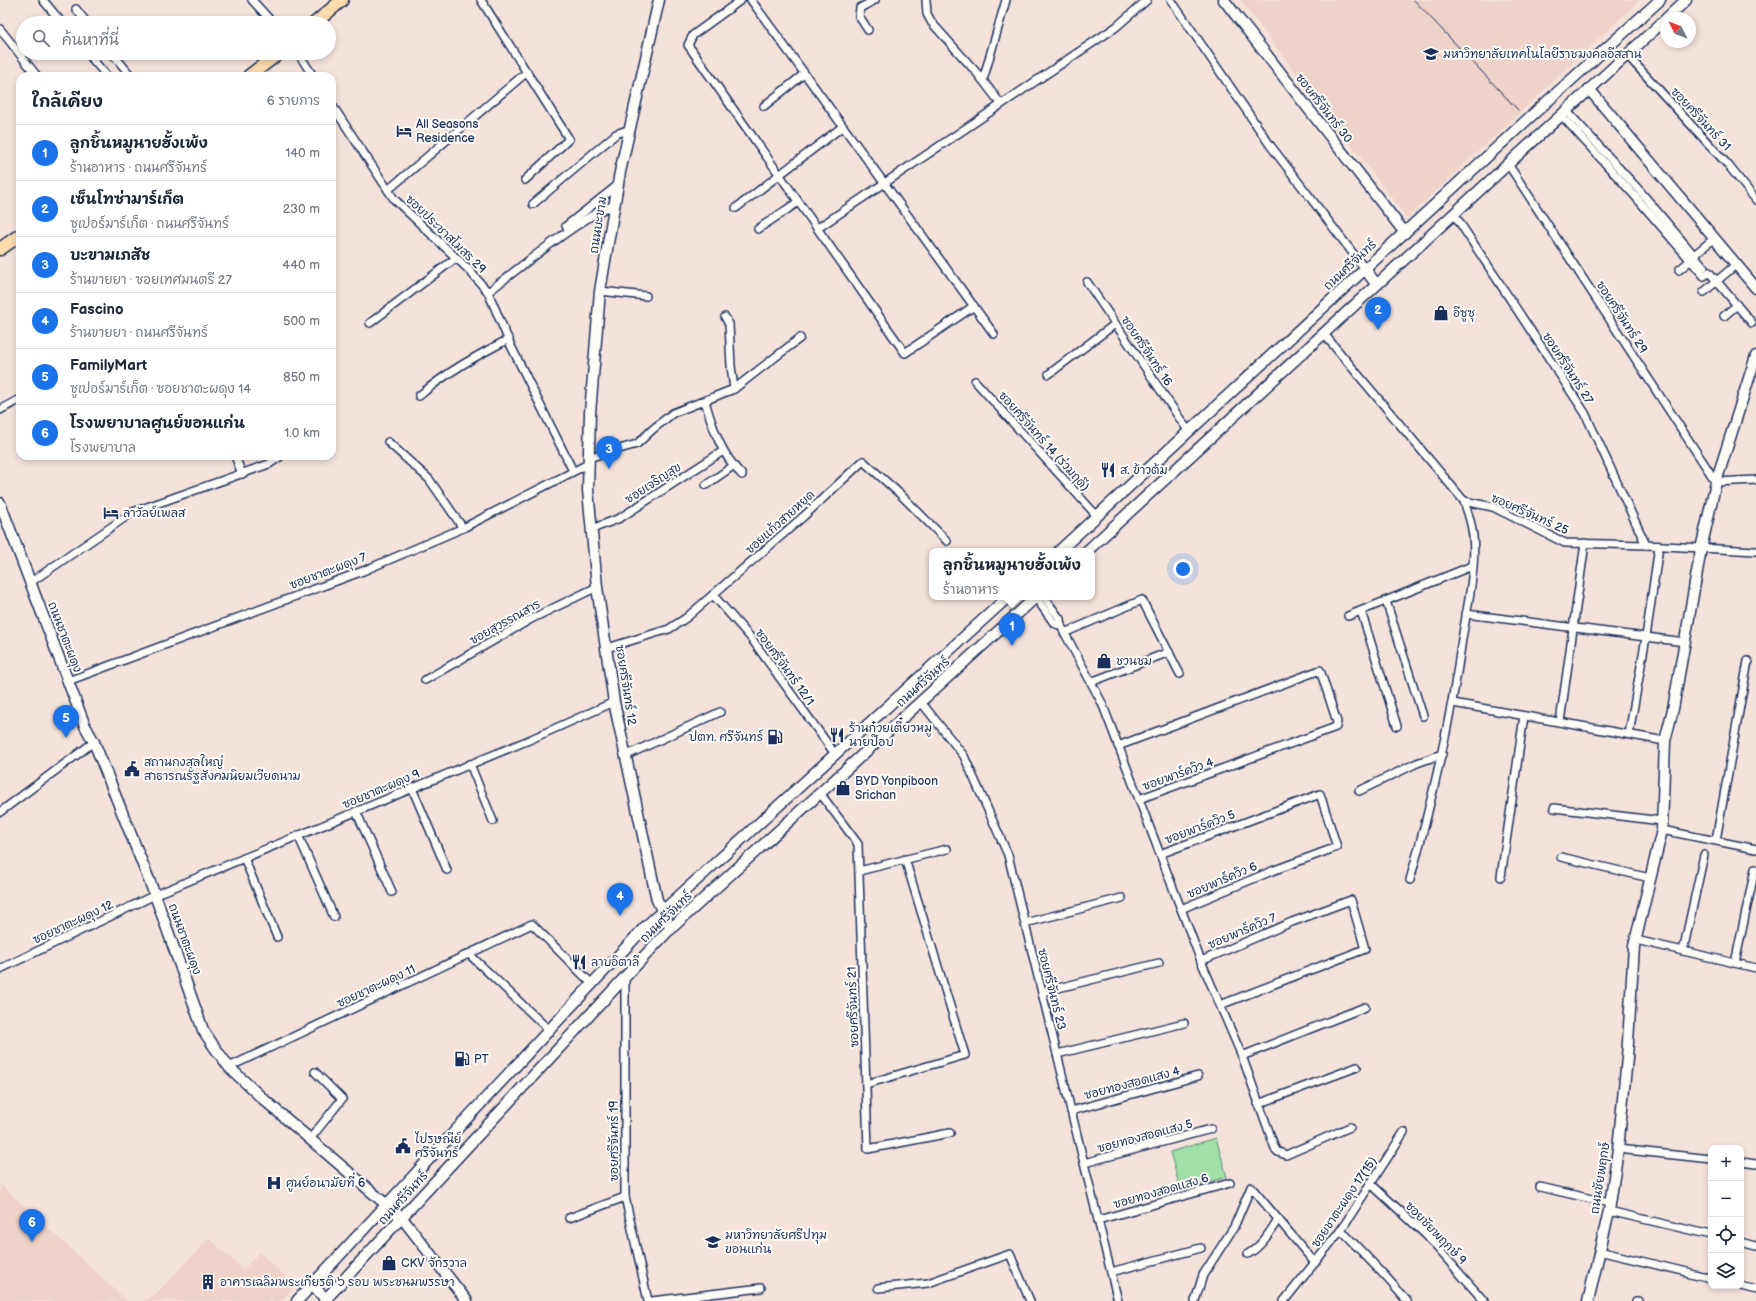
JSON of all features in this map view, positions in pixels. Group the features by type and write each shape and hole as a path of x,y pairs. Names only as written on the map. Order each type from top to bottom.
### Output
{"main road":[{"path":"323,16 342,0"},
{"name":"ถนนบะขาม","path":"588,461 590,413 600,291 618,185 659,0"},
{"name":"ซอยศรีจันทร์ 30","path":"1224,0 1405,233"},
{"name":"ถนนศรีจันทร์","path":"1062,548 1364,269 1660,0"},
{"path":"1673,12 1686,0"},
{"path":"1090,548 1660,24"},
{"path":"254,72 270,60"},
{"path":"1589,89 1756,288"},
{"path":"0,249 16,238"},
{"path":"1364,269 1376,284"},
{"name":"ถนนชัยพฤกษ์","path":"1588,1301 1609,1207 1618,1149 1636,940 1662,825 1665,741 1673,708 1701,549 1716,482 1754,371 1756,356"},
{"name":"ซอยศรีจันทร์ 12","path":"588,461 588,490 597,587 614,702 657,900 671,929"},
{"name":"ถนนชาตะผดุง","path":"0,503 3,520 31,582 85,726 94,742 155,895 203,1030 229,1067 402,1218 468,1301"},
{"name":"ถนนศรีจันทร์","path":"297,1301 645,927 1005,600"},
{"name":"ถนนศรีจันทร์","path":"325,1300 671,929 1033,600"},
{"path":"312,1286 325,1300"}],"street":[{"path":"43,0 56,16"},
{"path":"252,0 267,16"},
{"path":"481,0 569,139 526,180"},
{"path":"741,0 693,35 688,45 905,353 974,306"},
{"path":"751,0 994,334"},
{"path":"868,30 859,16 860,8 875,0"},
{"path":"926,0 927,14 932,23 983,80 1001,104"},
{"path":"983,80 1006,0"},
{"path":"1136,0 1136,9"},
{"path":"818,228 1116,27 1147,0"},
{"path":"1171,0 1270,146 1364,269"},
{"path":"76,9 82,16"},
{"path":"0,29 16,49"},
{"name":"ซอยศรีจันทร์ 31","path":"1627,55 1728,165 1756,200"},
{"path":"24,60 34,72"},
{"path":"93,60 104,72"},
{"path":"118,60 128,72"},
{"path":"303,60 310,72"},
{"path":"388,190 527,72"},
{"path":"764,106 804,74"},
{"name":"ซอยประชาสโมสร 29","path":"336,111 394,199 467,268 488,292 573,471"},
{"path":"1564,113 1640,191 1692,258 1704,276 1709,272 1752,323"},
{"path":"736,208 842,127"},
{"path":"533,204 616,134 630,129"},
{"name":"ซอยศรีจันทร์ 29","path":"1508,164 1716,482"},
{"path":"566,226 618,185"},
{"path":"758,229 798,202"},
{"path":"488,292 588,217 608,206 614,206"},
{"name":"ซอยศรีจันทร์ 27","path":"1454,214 1585,413 1646,545"},
{"path":"1679,270 1711,241"},
{"path":"370,323 456,258"},
{"path":"1692,258 1704,267"},
{"path":"1704,292 1732,268"},
{"name":"ซอยศรีจันทร์ 16","path":"1087,282 1189,432"},
{"path":"600,291 646,296"},
{"path":"1724,316 1737,305"},
{"path":"725,317 729,324 731,366 734,389"},
{"path":"1049,374 1115,324"},
{"path":"1324,334 1464,501 1473,532 1472,566 1453,703 1432,801 1410,880"},
{"name":"ซอยชาตะผดุง 7","path":"68,682 363,571 463,528 573,471 588,461 637,444 673,413 734,389 800,338"},
{"path":"419,396 441,377 463,363 509,339"},
{"name":"ซอยศรีจันทร์ 14 (ร่วมฤดี)","path":"975,381 1097,516"},
{"path":"0,410 16,401"},
{"path":"705,401 715,435 733,466 742,475"},
{"path":"388,442 429,479 463,528"},
{"name":"ซอยเจริญสุข","path":"592,529 620,518 723,450"},
{"path":"237,460 242,474"},
{"path":"31,582 133,512 242,474 269,464 275,460"},
{"name":"ซอยแก้วสายหยุด","path":"607,648 669,629 686,618 804,516 863,461 900,494 947,541"},
{"path":"706,485 733,466"},
{"path":"1716,482 1756,480"},
{"name":"ซอยศรีจันทร์ 25","path":"1464,501 1493,508 1565,543 1646,545 1756,551"},
{"path":"1560,722 1585,543"},
{"path":"1629,734 1646,637 1659,546"},
{"path":"1348,616 1472,566"},
{"name":"ซอยสุวรรณสาร","path":"425,680 533,618 597,587"},
{"name":"ซอยศรีจันทร์ 12/1","path":"713,595 751,638 835,754"},
{"path":"1038,600 1054,623 1062,629"},
{"path":"1046,600 1060,619 1062,629 1102,703 1201,961 1242,1056 1276,1151 1286,1154 1350,1127"},
{"path":"1062,629 1142,600 1180,674"},
{"path":"1386,600 1423,716"},
{"path":"1361,611 1397,726"},
{"path":"1466,614 1685,642"},
{"path":"1090,682 1169,652"},
{"path":"1716,840 1748,661"},
{"name":"ซอยพาร์ควิว 4","path":"1118,746 1320,670 1337,722 1336,727 1139,799"},
{"name":"ซอยชาตะผดุง 9","path":"155,895 356,812 614,702"},
{"name":"ซอยศรีจันทร์ 23","path":"921,702 964,756 1008,855 1118,1301"},
{"path":"1453,703 1665,741"},
{"path":"625,756 720,712"},
{"path":"1501,877 1524,716"},
{"path":"0,812 94,742"},
{"path":"1359,791 1417,763 1442,754"},
{"path":"470,764 493,821"},
{"path":"412,788 447,870"},
{"name":"ซอยศรีจันทร์ 21","path":"820,793 858,844 868,1150 950,1133"},
{"name":"ซอยพาร์ควิว 5","path":"1160,854 1320,794 1337,847 1272,871"},
{"path":"1554,808 1662,825 1756,849"},
{"path":"356,812 392,892"},
{"path":"298,835 334,917"},
{"path":"859,871 947,849"},
{"path":"1683,951 1704,855"},
{"path":"1561,857 1650,878"},
{"path":"244,858 277,937"},
{"path":"866,1084 965,1055 905,859"},
{"path":"1735,964 1755,869"},
{"name":"ซอยพาร์ควิว 6","path":"1181,909 1272,871"},
{"name":"ซอยชาตะผดุง 12","path":"0,969 155,895"},
{"path":"1025,923 1122,898"},
{"name":"ซอยพาร์ควิว 7","path":"1201,961 1292,922 1351,900 1365,949 1220,1005"},
{"name":"ซอยชาตะผดุง 11","path":"229,1067 532,924 592,984"},
{"path":"1636,940 1756,968"},
{"path":"469,954 549,1030"},
{"path":"1042,992 1159,963"},
{"name":"ซอยศรีจันทร์ 19","path":"625,978 625,1196 648,1301"},
{"path":"1242,1056 1364,1007"},
{"path":"1057,1054 1184,1023"},
{"path":"1258,1104 1357,1067"},
{"path":"310,1139 342,1099 315,1072"},
{"name":"ซอยทองสอดแสง 4","path":"1071,1111 1198,1076"},
{"name":"ซอยทองสอดแสง 5","path":"1084,1163 1211,1129"},
{"name":"ซอยชาตะผดุง 17(15)","path":"1284,1301 1341,1230 1404,1132"},
{"path":"1618,1149 1708,1159"},
{"path":"1744,1162 1756,1164"},
{"name":"ซอยทองสอดแสง 6","path":"1098,1220 1230,1183"},
{"name":"ซอยชัยพฤกษ์ 9","path":"1370,1183 1426,1235 1484,1301"},
{"path":"1195,1301 1203,1275 1234,1227 1251,1187 1315,1263"},
{"path":"1540,1187 1708,1234"},
{"path":"569,1218 625,1196"},
{"path":"1248,1254 1263,1242 1278,1219"},
{"path":"1341,1230 1407,1301"},
{"path":"1744,1243 1756,1246"},
{"path":"1111,1272 1201,1248"},
{"path":"1599,1251 1708,1277"},
{"path":"878,1288 928,1283 1010,1254 1030,1301"},
{"path":"1744,1286 1756,1288"},
{"path":"652,1301 760,1288"}],"shaded area":[{"name":"มหาวิทยาลัยเทคโนโลยีราชมงคลอีสสาน","path":"1240,0 1640,0 1407,218"},
{"path":"0,1184 127,1301 0,1301"},
{"path":"209,1238 243,1270 259,1252 295,1285 281,1301 144,1301 157,1293"}],"green space":[{"path":"1216,1138 1227,1177 1181,1191 1170,1152"}],"tram line":[{"path":"1414,0 1518,110"}],"place":[{"name":"มหาวิทยาลัยเทคโนโลยีราชมงคลอีสสาน","path":"1431,54"},
{"name":"All Seasons Residence","path":"404,131"},
{"name":"อีซูซุ","path":"1441,313"},
{"name":"เซ็นโทซ่ามาร์เก็ต","path":"1378,330"},
{"name":"บะขามเภสัช","path":"609,469"},
{"name":"ส. ข้าวต้ม","path":"1108,470"},
{"name":"ลาวัลย์เพลส","path":"111,513"},
{"name":"ลูกชิ้นหมูนายฮั้งเพ้ง","path":"1012,646"},
{"name":"ชวนชม","path":"1104,661"},
{"name":"ร้านก๋วยเตี๋ยวหมู นายป๊อบ","path":"837,735"},
{"name":"ปตท. ศรีจันทร์","path":"775,737"},
{"name":"FamilyMart","path":"66,738"},
{"name":"สถานกงสุลใหญ่ สาธารณรัฐสังคมนิยมเวียดนาม","path":"132,769"},
{"name":"BYD Yonpiboon Srichan","path":"843,788"},
{"name":"Fascino","path":"620,916"},
{"name":"ลาบอิตาลี","path":"579,962"},
{"name":"PT","path":"462,1059"},
{"name":"ไปรษณีย์ ศรีจันทร์","path":"403,1146"},
{"name":"ศูนย์อนามัยที่ 6","path":"274,1183"},
{"name":"โรงพยาบาลศูนย์ขอนแก่น","path":"32,1242"},
{"name":"มหาวิทยาลัยศรีปทุม ขอนแก่น","path":"713,1242"},
{"name":"CKV จักรวาล","path":"389,1263"},
{"name":"อาคารเฉลิมพระเกียรติ ๖ รอบ พระชนมพรรษา","path":"208,1282"}]}
